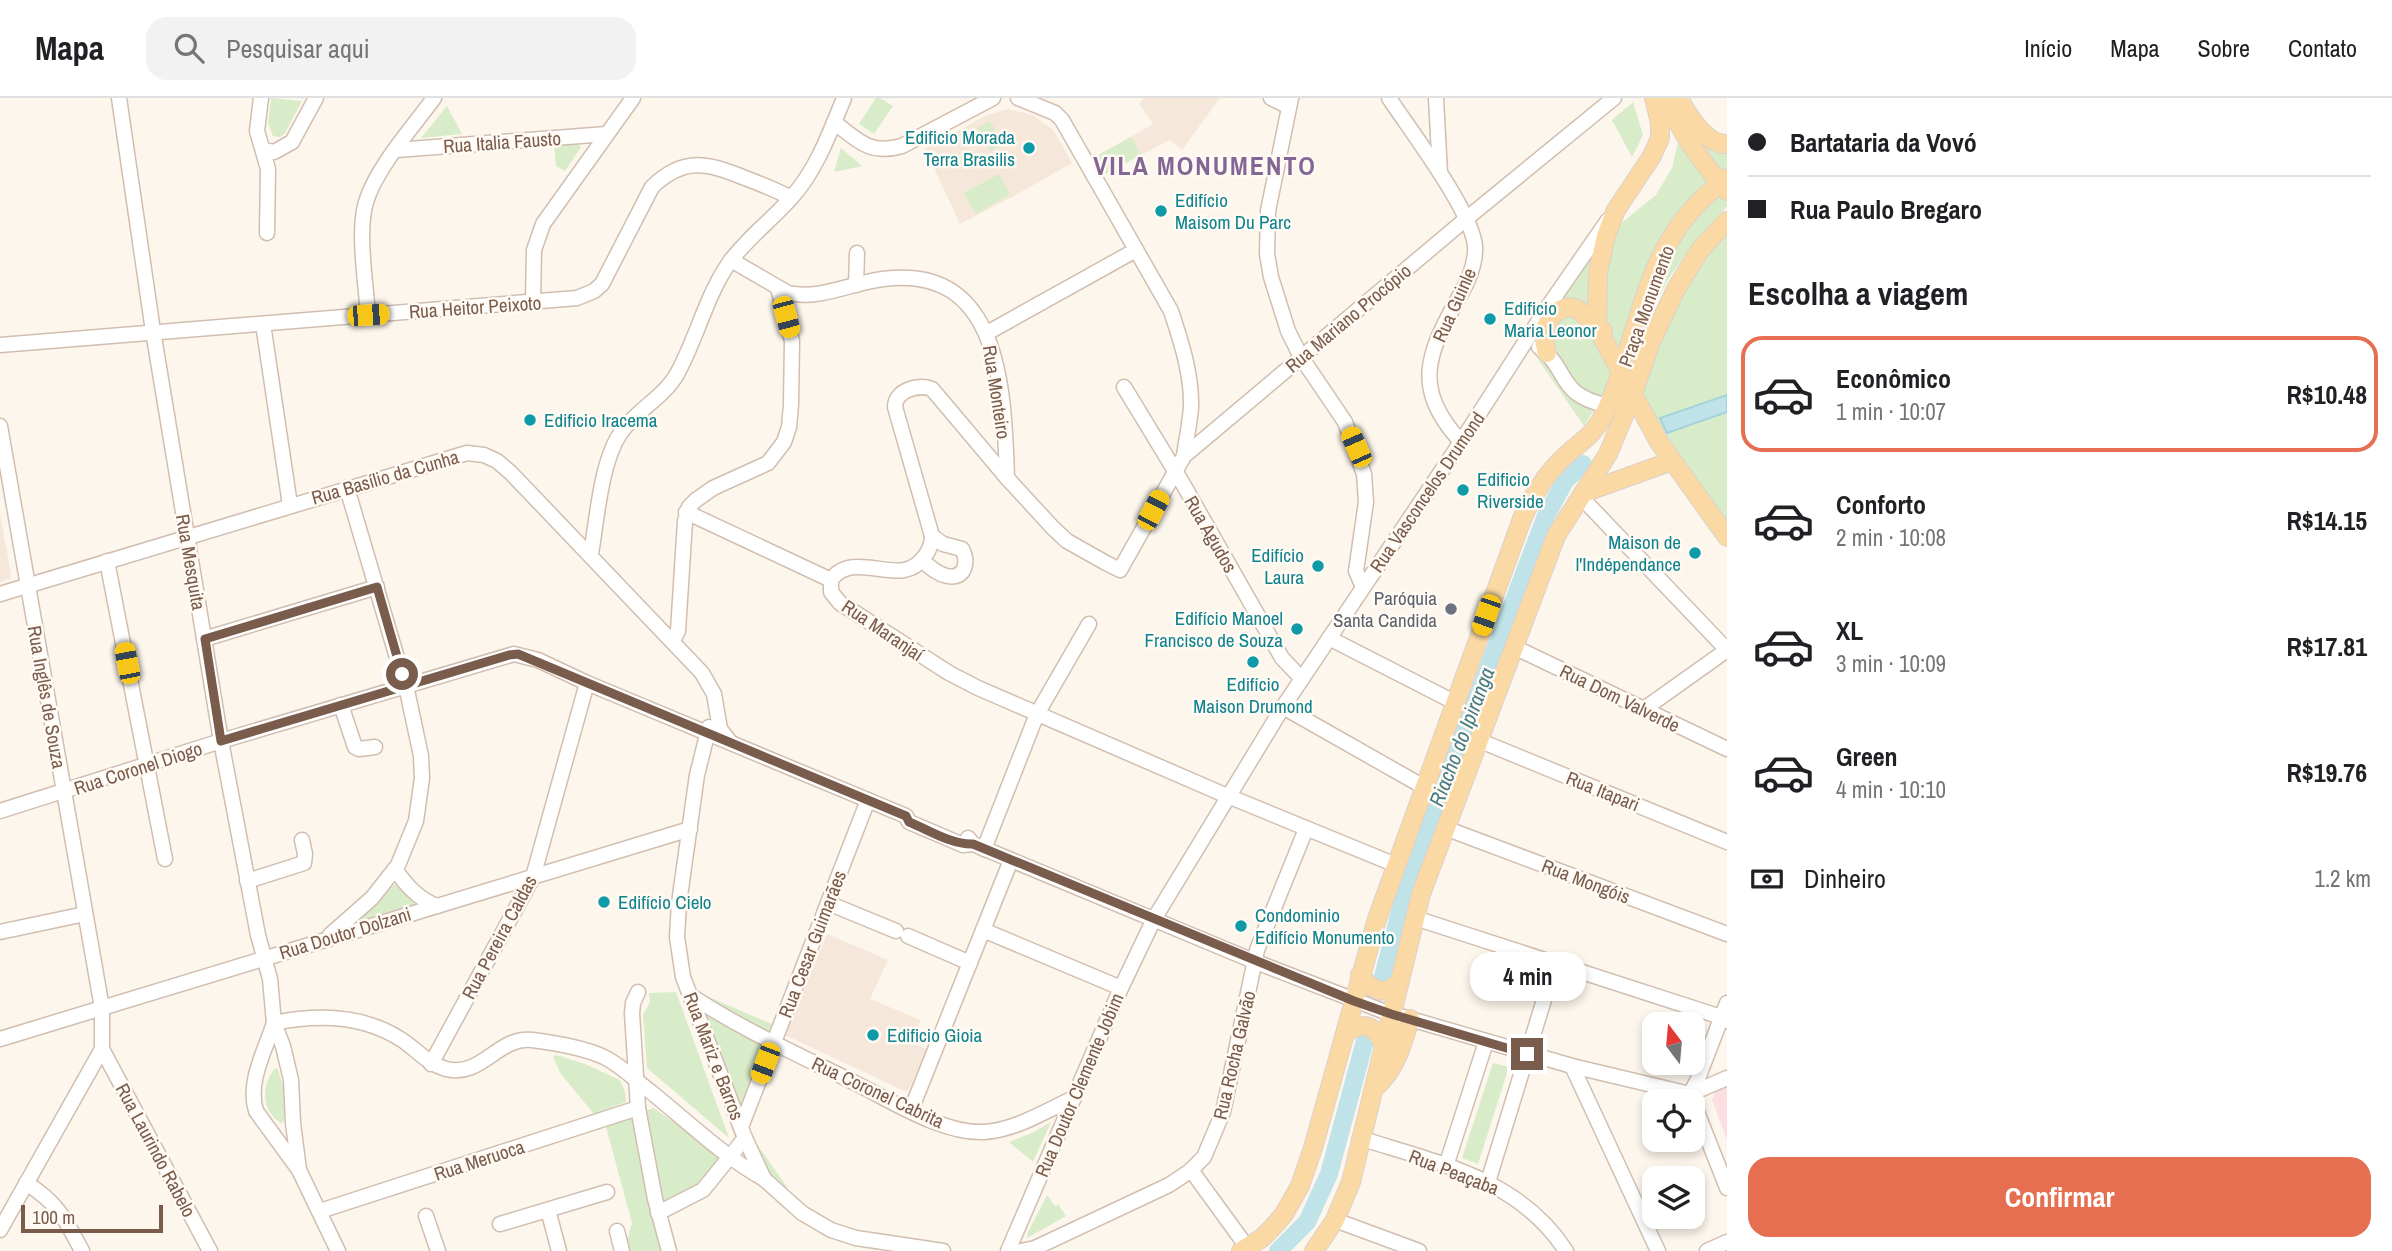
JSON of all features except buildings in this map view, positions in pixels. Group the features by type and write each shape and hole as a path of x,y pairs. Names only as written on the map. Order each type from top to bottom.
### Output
{"main road":[{"name":"Praça Monumento","path":"1654,98 1660,123 1658,145 1616,210 1606,236 1598,272 1597,328 1659,442 1727,537"},
{"path":"1667,98 1673,116 1725,184"},
{"path":"1679,98 1689,117 1707,134"},
{"path":"1693,98 1711,140 1727,144"},
{"name":"Praça Monumento","path":"1621,374 1656,267 1673,233 1690,210 1725,184"},
{"name":"Praça Monumento","path":"1633,394 1651,342 1676,289 1700,250 1727,221"},
{"path":"1547,353 1545,329 1552,316 1571,307 1579,310 1597,328 1630,342 1651,342"},
{"path":"1244,1249 1262,1238 1278,1221 1300,1186 1345,1034 1359,1002 1360,975 1396,865 1500,577 1531,500 1542,481 1562,459 1592,435 1621,374"},
{"path":"1314,1251 1335,1220 1351,1182 1415,918 1445,828 1556,536 1608,454 1633,394"},
{"path":"1583,494 1672,461"},
{"path":"1360,975 1369,987 1380,991 1392,989 1399,981"},
{"path":"1375,1088 1386,1077 1396,1058 1410,1019"},
{"path":"1345,1034 1356,1027 1368,1027 1378,1032 1383,1043"}],"street":[{"name":"Rua Mesquita","path":"119,98 153,331 221,741 247,881 270,979 274,1023"},
{"path":"261,98 257,131 268,169 267,233"},
{"path":"263,150 274,152 292,142 316,98"},
{"path":"368,315 363,216 366,201 396,150 434,98"},
{"path":"533,302 534,250 543,224 633,98"},
{"path":"591,554 607,463 612,449 629,421 671,384 720,277 731,260 791,198 817,159 844,98"},
{"path":"834,122 863,145 886,150 902,146 993,98"},
{"path":"1018,98 1055,113 1062,120 1171,311 1190,388 1191,408 1184,456"},
{"path":"1270,98 1290,102 1266,230 1271,277 1288,331 1301,358 1345,422 1356,447 1364,474 1366,502 1356,571 1363,587"},
{"name":"Rua Guinle","path":"1389,98 1440,176 1472,233 1475,248 1473,265 1466,284 1442,327 1429,370 1430,389 1436,410 1461,442"},
{"path":"1436,98 1440,176"},
{"name":"Rua Mariano Procópio","path":"1007,478 1067,541 1106,564 1120,569 1184,456 1614,98"},
{"path":"1416,140 1436,126"},
{"name":"Rua Italia Fausto","path":"396,150 607,134"},
{"name":"Rua Heitor Peixoto","path":"0,345 577,298 594,291 602,284 652,187 663,176 676,169 690,165 709,165 791,198"},
{"name":"Rua Vasconcelos Drumond","path":"1154,919 1283,708 1582,255 1616,210"},
{"path":"987,333 1136,250"},
{"path":"856,285 857,253"},
{"name":"Rua Monteiro","path":"731,260 778,288 797,295 813,295 901,277 939,283 967,302 987,333 998,379 1007,478"},
{"path":"673,640 678,631 686,512 696,500 713,488 768,463 783,442 789,427 792,341 778,288"},
{"path":"263,324 290,505"},
{"path":"1524,345 1536,345 1547,353 1570,388 1584,398 1608,406"},
{"path":"932,536 943,544 962,549 966,558 965,569 961,574 949,577 937,572 922,560 930,548 932,536 895,407 898,395 919,387 932,389 1007,478"},
{"name":"Rua Agudos","path":"1124,387 1282,659 1302,679"},
{"path":"1191,408 1203,438"},
{"name":"Rua Inglês de Souza","path":"0,426 102,1008 102,1048"},
{"name":"Rua Basílio da Cunha","path":"0,594 467,453 484,455 497,461 511,473 673,640 710,683 720,729 731,744"},
{"path":"327,938 372,898 395,869 416,821 422,778 421,755 405,686 347,488"},
{"path":"1583,494 1727,650 1644,709"},
{"path":"686,512 831,580"},
{"name":"Rua Maranjaí","path":"922,560 913,567 899,571 852,567 838,572 831,580 833,596 949,673 1037,714 1396,865"},
{"path":"107,561 165,859"},
{"path":"205,639 377,587"},
{"path":"979,846 1037,714 1089,624"},
{"path":"1329,638 1456,703"},
{"name":"Rua Dom Valverde","path":"1514,647 1727,749"},
{"name":"Rua Coronel Diogo","path":"0,811 221,741 514,654 538,660 906,816 909,822 963,845 979,846 1256,962 1359,1002 1527,1054 1669,1089"},
{"name":"Rua Pereira Caldas","path":"431,1064 533,877 587,683"},
{"path":"708,733 716,701"},
{"path":"341,705 355,747 375,747"},
{"path":"1283,708 1424,787"},
{"name":"Rua Mariz e Barros","path":"708,733 697,775 679,903 677,937 680,962 743,1132 764,1179 802,1213 831,1230 856,1238 943,1251"},
{"name":"Rua Itapari","path":"1478,740 1727,842"},
{"name":"Rua Cesar Guimarães","path":"658,1213 703,1190 730,1156 743,1132 774,1042 868,800"},
{"name":"Rua Mongóis","path":"1445,828 1727,934"},
{"name":"Rua Doutor Dolzani","path":"0,1038 690,829"},
{"name":"Rua Rocha Galvão","path":"1191,1170 1204,1157 1223,1112 1257,950 1306,829"},
{"path":"247,881 304,863 302,840"},
{"path":"911,1110 1011,860"},
{"path":"395,869 416,894 437,906"},
{"path":"828,903 970,963"},
{"path":"0,932 85,914"},
{"path":"1415,918 1724,1019"},
{"name":"Rua Doutor Clemente Jobim","path":"1008,1251 1121,988 1154,919"},
{"path":"983,930 1121,988"},
{"path":"1489,1182 1555,964"},
{"path":"638,992 632,1007 638,1108 658,1213 669,1251"},
{"name":"Rua Coronel Cabrita","path":"691,995 713,1010 774,1042 938,1123 962,1130 984,1132 1009,1128 1074,1098"},
{"path":"1693,1089 1724,1019 1727,1003"},
{"path":"274,1023 324,1017 360,1022 382,1029 402,1040 431,1064 463,1071 479,1064 508,1044 522,1039 590,1051 622,1068 730,1156 764,1179"},
{"path":"274,1023 287,1062 292,1088 299,1170"},
{"path":"274,1023 254,1084 253,1102 267,1128 299,1170 338,1251"},
{"path":"1446,1166 1486,1042"},
{"path":"0,1230 102,1048"},
{"name":"Rua Laurindo Rabelo","path":"102,1048 210,1251"},
{"path":"260,1067 276,1059 287,1062"},
{"path":"1572,1066 1658,1251"},
{"path":"1702,1089 1727,1078"},
{"name":"Rua Meruoca","path":"320,1212 638,1108"},
{"path":"267,1128 279,1128 293,1123"},
{"path":"1705,1132 1727,1188"},
{"name":"Rua Peaçaba","path":"1360,1138 1489,1182 1512,1195 1543,1220 1566,1251"},
{"path":"1021,1251 1035,1248 1145,1198 1191,1170 1244,1249"},
{"path":"26,1183 44,1194 60,1210 82,1251"},
{"path":"500,1224 607,1192"},
{"path":"548,1210 556,1250"},
{"path":"426,1216 438,1251"},
{"path":"1335,1220 1419,1251"},
{"path":"617,1231 622,1251"},
{"path":"1707,1251 1727,1242"}],"shaded area":[{"path":"1144,98 1220,98 1182,150 1170,140 1105,174 1095,157 1153,124 1139,104"},
{"path":"1007,109 1033,115 1054,131 1072,163 960,224 925,149 987,115"},
{"path":"0,513 11,575 9,579 0,582"},
{"path":"827,934 888,960 870,999 921,1020 911,1043 927,1049 906,1092 785,1035"},
{"path":"1727,1086 1727,1140 1712,1100 1715,1092"}],"green space":[{"path":"271,98 302,101 285,133 280,137 273,136 268,123"},
{"path":"876,98 893,106 874,134 859,124"},
{"path":"1633,102 1643,135 1632,157 1612,120"},
{"path":"447,106 462,134 421,138"},
{"path":"990,121 1003,144 991,151 977,128"},
{"path":"1131,137 1141,155 1105,174 1095,157"},
{"path":"1708,141 1727,148 1727,206 1667,281 1640,337 1584,426 1531,349 1531,343 1593,246 1656,195 1672,168 1678,143"},
{"path":"576,143 581,147 565,171 556,166 554,146"},
{"path":"841,148 862,166 834,172"},
{"path":"999,174 1010,194 976,214 964,193"},
{"path":"1727,233 1727,525 1677,457 1642,395 1686,289 1698,269"},
{"path":"395,884 413,900 414,905 360,921 361,918"},
{"path":"683,986 772,1024 738,1118 788,1188 731,1164 706,1196 664,1220 664,1251 627,1251 625,1246 632,1223 603,1123 654,1108 721,1156 736,1140"},
{"path":"676,992 729,1138 647,1068 643,1015 650,1002 649,993"},
{"path":"556,1055 585,1064 620,1080 626,1102 594,1114 561,1074 553,1057"},
{"path":"1493,1063 1509,1067 1478,1164 1462,1158"},
{"path":"275,1068 278,1069 285,1094 284,1121 281,1123 270,1112 265,1098 267,1082"},
{"path":"1051,1122 1033,1162 1009,1142 1034,1132"},
{"path":"1047,1195 1055,1206 1058,1204 1066,1216 1027,1238 1027,1234"}],"water":[{"path":"1727,395 1727,412 1667,433 1660,418"}],"waterway":[{"name":"Riacho do Ipiranga","path":"1381,984 1410,874 1546,516 1565,481 1583,464"},
{"name":"Riacho do Ipiranga","path":"1278,1251 1307,1222 1329,1174 1366,1037"}],"place":[{"name":"Edificio Morada Terra Brasilis","path":"1029,148"},
{"name":"Edifício Maisom Du Parc","path":"1161,211"},
{"name":"Edificio Maria Leonor","path":"1490,319"},
{"name":"Edificio Iracema","path":"530,420"},
{"name":"Edificio Riverside","path":"1463,490"},
{"name":"Maison de l'Indépendance","path":"1695,553"},
{"name":"Edifício Laura","path":"1318,566"},
{"name":"Paróquia Santa Candida","path":"1451,609"},
{"name":"Edifício Manoel Francisco de Souza","path":"1297,629"},
{"name":"Edifício Maison Drumond","path":"1253,662"},
{"name":"Edifício Cielo","path":"604,902"},
{"name":"Condominio Edifício Monumento","path":"1241,926"},
{"name":"Edificio Gioia","path":"873,1035"}],"district":[{"name":"VILA MONUMENTO","path":"1205,166"}],"route":[{"path":"402,674 377,587 205,639 221,741 518,654 538,660 906,816 909,822 963,845 973,844 1354,1001 1527,1054"}]}
